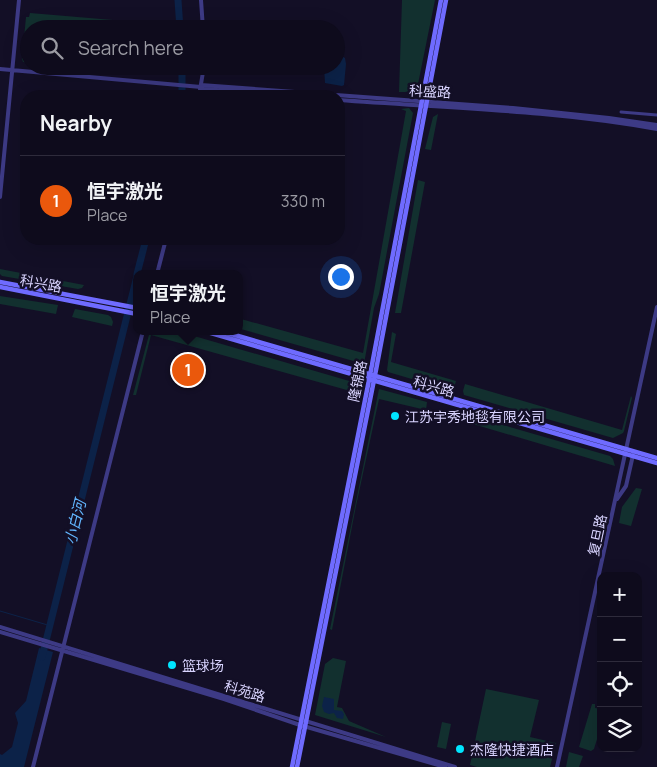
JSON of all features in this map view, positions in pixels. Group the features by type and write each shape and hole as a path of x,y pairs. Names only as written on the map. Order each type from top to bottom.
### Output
{"main road":[{"name":"隆锦路","path":"424,104 441,0"},
{"name":"隆锦路","path":"297,767 424,104 446,0"},
{"name":"科兴路","path":"0,282 133,307"},
{"name":"科兴路","path":"0,287 133,313"},
{"name":"科兴路","path":"219,335 372,377"},
{"name":"科兴路","path":"235,335 625,452 657,458"},
{"name":"科兴路","path":"633,454 657,463"},
{"name":"隆锦路","path":"292,767 304,723"}],"street":[{"path":"0,197 19,0"},
{"path":"201,0 202,20"},
{"name":"科盛路","path":"0,69 20,71"},
{"name":"科盛路","path":"70,75 233,90"},
{"path":"200,90 203,75"},
{"name":"科盛路","path":"201,87 240,90"},
{"name":"科盛路","path":"345,98 546,115 657,130"},
{"name":"科盛路","path":"345,100 560,112 657,125"},
{"path":"621,112 657,115"},
{"path":"158,270 164,245"},
{"name":"复旦路","path":"557,767 657,307"},
{"path":"33,767 142,335"},
{"path":"616,501 626,486 633,454"},
{"name":"科苑路","path":"0,627 62,652 455,767"},
{"name":"科苑路","path":"0,632 38,642 58,644 445,767"}],"green space":[{"path":"402,0 435,0 418,84 410,91 399,92"},
{"path":"30,13 113,20 26,20 26,17 29,17"},
{"path":"409,108 413,113 364,364 243,330 243,320 363,353 406,111 401,109"},
{"path":"438,114 431,150 425,149 433,117"},
{"path":"418,180 425,182 401,313 395,313"},
{"path":"0,269 84,285 78,289 2,276"},
{"path":"0,296 58,305 56,314 0,304"},
{"path":"75,309 108,315 113,322 112,326 72,317"},
{"path":"392,332 396,334 391,362 456,381 454,388 449,390 388,372"},
{"path":"149,335 151,335 136,395 133,395"},
{"path":"151,335 191,335 363,385 361,394"},
{"path":"465,384 622,430 631,396 632,398 624,431 613,438 464,395"},
{"path":"379,389 427,402 426,410 379,399 332,630 330,629"},
{"path":"448,409 610,456 615,466 446,416"},
{"path":"636,488 642,489 631,526 619,523 622,507"},
{"path":"333,658 346,661 337,707 342,708 349,721 386,737 315,715 325,664"},
{"path":"486,689 539,700 530,737 556,743 550,767 477,767 470,765"},
{"path":"592,704 595,704 595,708 597,708 597,739 594,749 591,751 579,747"},
{"path":"442,722 451,724 446,749 437,747"},
{"path":"569,752 583,756 579,767 566,767"}],"water":[{"path":"325,75 345,75 344,85 342,86 325,83"},
{"path":"39,648 53,652 24,767 0,767 0,754 2,755 12,747 18,723 15,713 26,701"},
{"path":"324,697 334,699 334,710 342,711 344,714 343,719 337,718 334,713 324,712 322,706"}],"waterway":[{"name":"小白河","path":"178,0 179,20"},
{"name":"小白河","path":"182,75 182,90"},
{"name":"小白河","path":"138,270 144,245"},
{"name":"小白河","path":"42,657 133,292"},
{"path":"0,611 51,626"}],"place":[{"name":"恒宇激光","path":"188,370"},
{"name":"江苏宇秀地毯有限公司","path":"395,416"},
{"name":"篮球场","path":"172,665"},
{"name":"杰隆快捷酒店","path":"460,749"}]}
